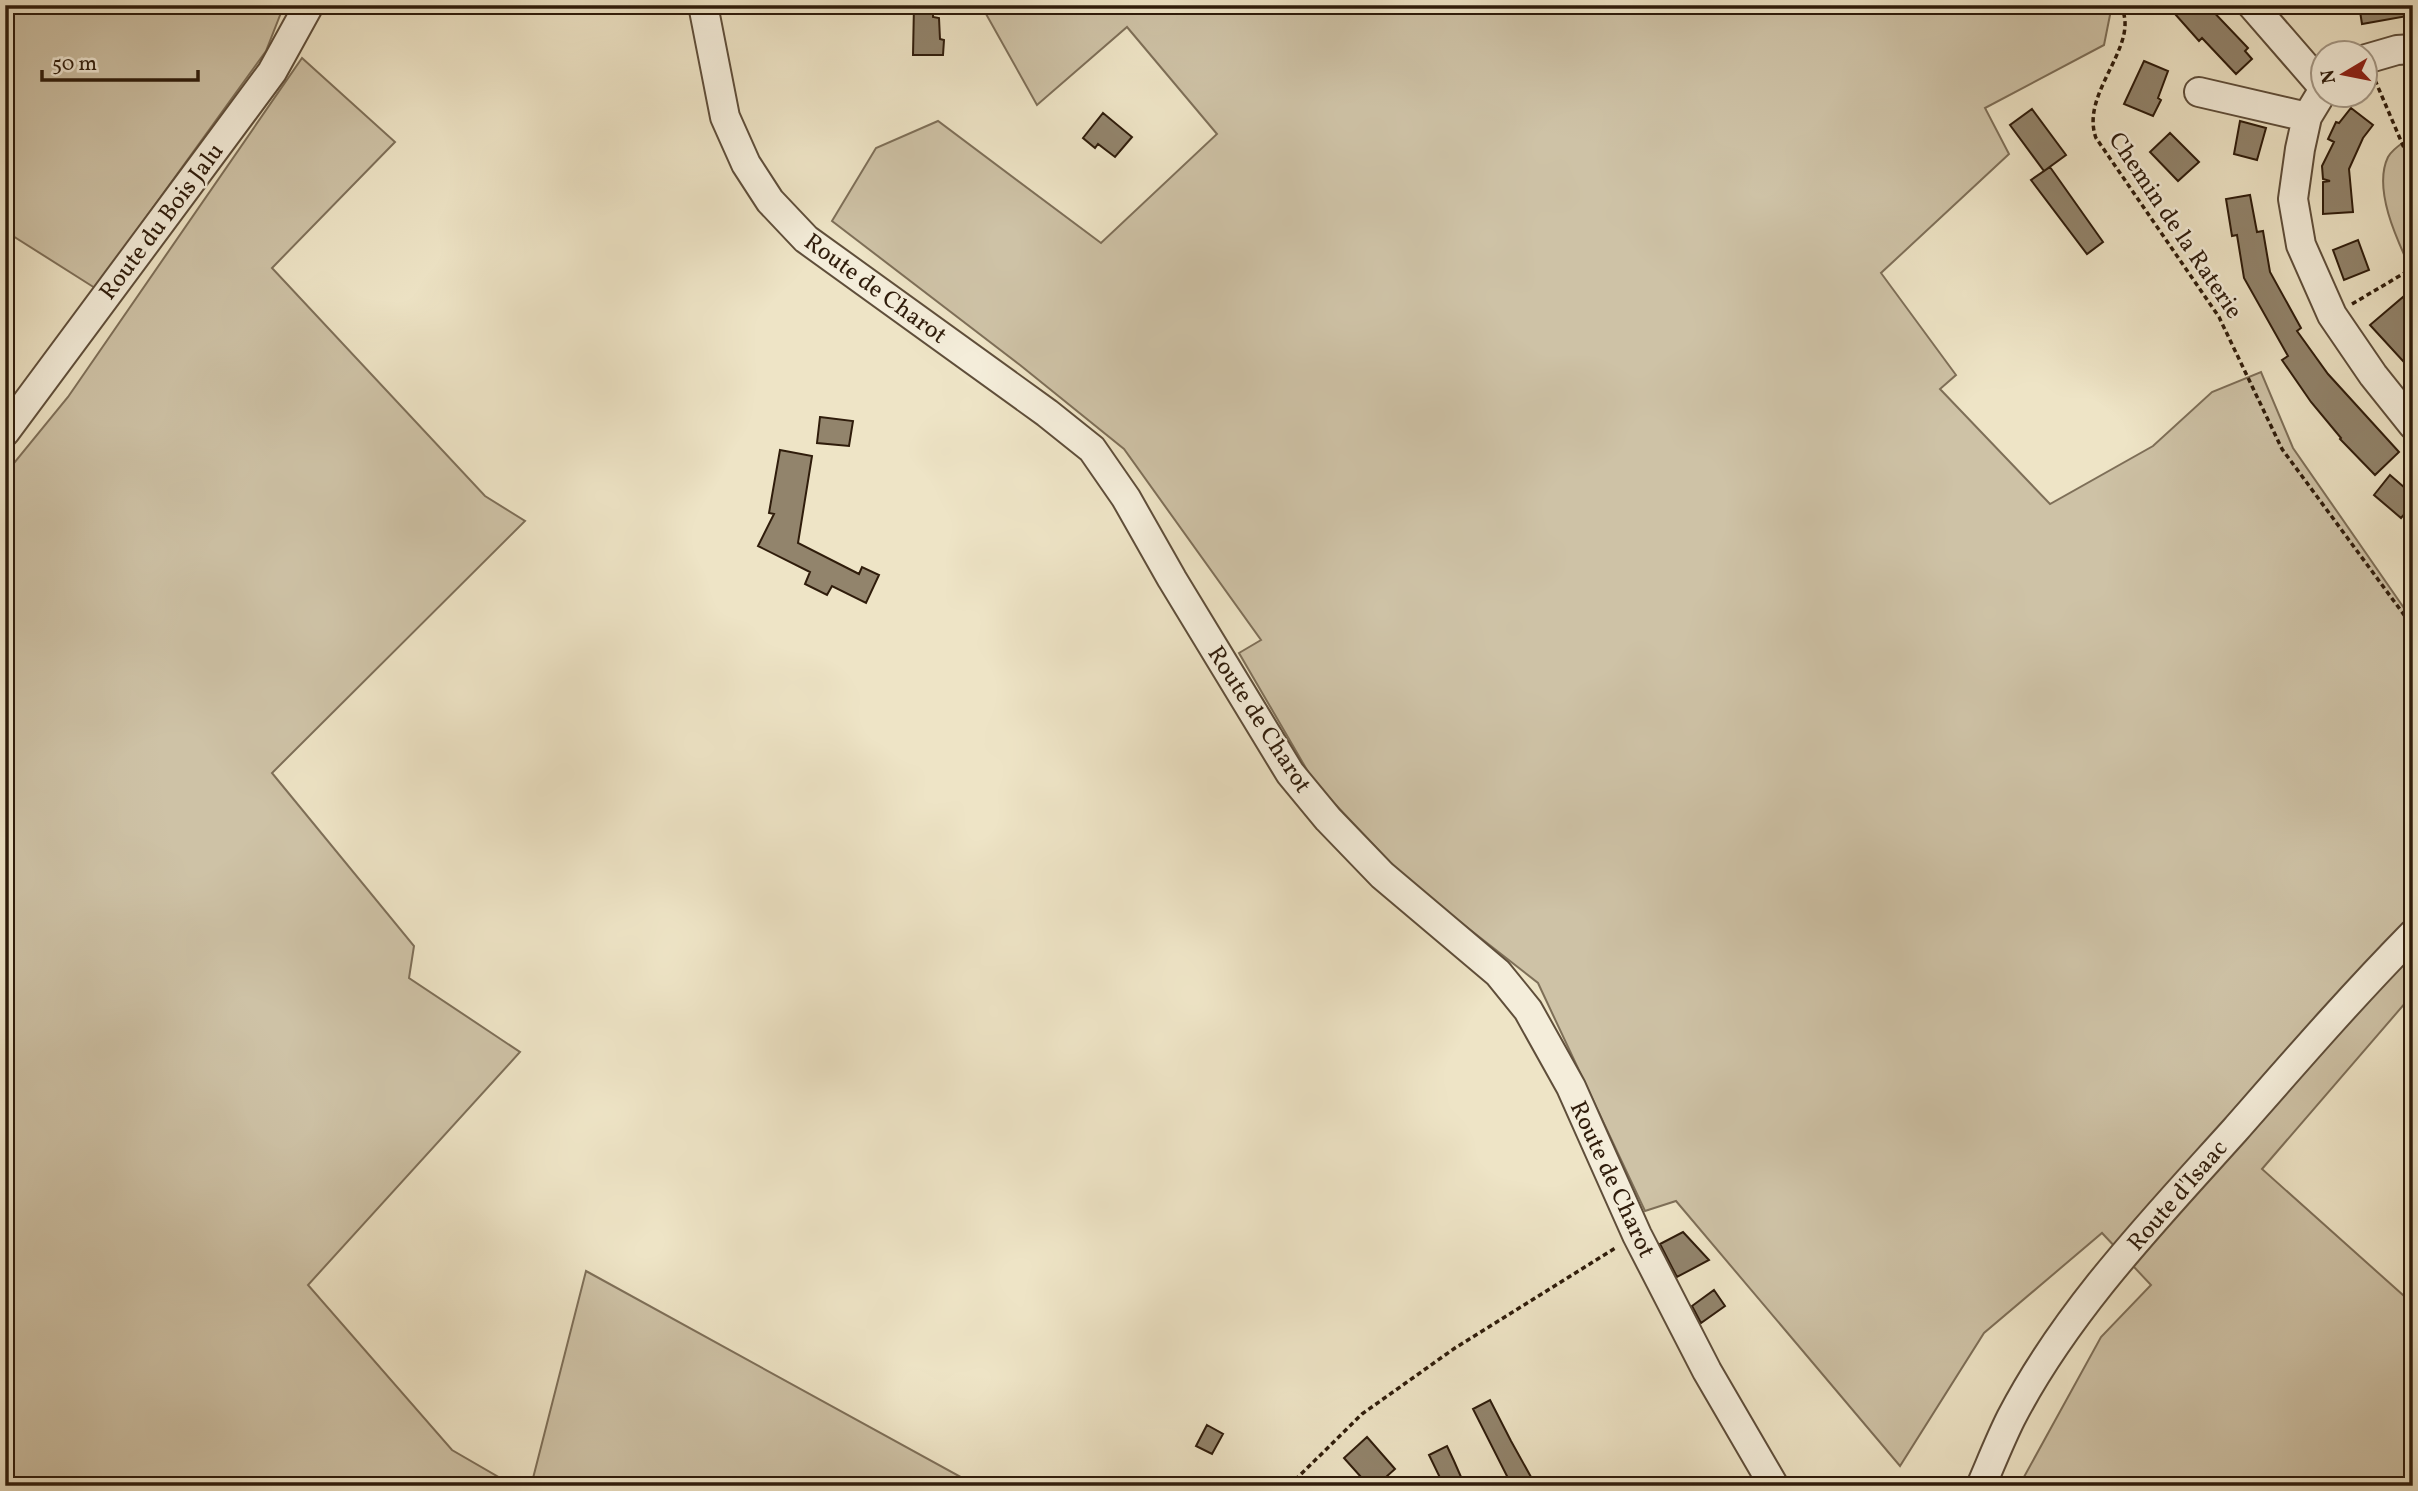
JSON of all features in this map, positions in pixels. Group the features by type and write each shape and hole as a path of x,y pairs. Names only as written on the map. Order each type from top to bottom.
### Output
{"street":[{"name":"Route du Bois Jalu","path":"5,432 272,72 309,5"},
{"name":"Route de Charot","path":"703,5 725,117 746,164 770,201 806,239 1047,413 1092,449 1126,498 1290,773 1328,819 1382,875 1498,973 1528,1010 1571,1087 1637,1235 1707,1371 1774,1486"},
{"path":"2252,5 2310,74"},
{"path":"2380,55 2413,49"},
{"path":"2199,92 2306,117"},
{"path":"2311,108 2306,117 2293,199 2301,245 2332,316 2373,375 2413,425"},
{"name":"Route d'Isaac","path":"1981,1486 2011,1418 2039,1370 2118,1263 2297,1060 2413,934"}],"path":[{"name":"Chemin de la Raterie","path":"2120,5 2124,13 2123,38 2100,88 2092,113 2092,127 2096,138 2219,317 2282,449 2413,628"},
{"path":"2380,92 2413,169"},
{"path":"2332,316 2413,268"},
{"path":"1289,1486 1362,1414 1455,1348 1637,1235"}],"shaded area":[{"path":"5,5 284,5 266,51 95,288 5,231"},
{"path":"981,5 2112,5 2104,45 1985,108 2009,154 1881,273 1956,375 1940,389 2050,504 2153,446 2212,392 2261,372 2293,448 2413,621 2413,994 2262,1169 2413,1304 2413,1486 2019,1486 2101,1337 2151,1285 2102,1233 1984,1333 1900,1466 1676,1201 1645,1211 1538,983 1409,882 1314,782 1239,653 1261,640 1124,449 1020,365 832,221 876,148 938,121 1101,243 1217,134 1127,27 1037,105"},
{"path":"302,58 395,142 272,268 485,496 525,521 272,773 414,946 409,978 520,1052 308,1285 452,1450 514,1486 5,1486 5,474 68,397"},
{"path":"2404,142 2413,142 2413,274 2389,217 2383,185 2388,157"},
{"path":"586,1271 977,1486 531,1486"}],"building":[{"path":"914,5 933,5 933,17 939,18 940,39 944,40 943,55 913,55"},
{"path":"2167,5 2207,5 2248,48 2245,51 2252,59 2236,74 2202,38 2199,41"},
{"path":"2359,5 2413,5 2413,15 2362,24"},
{"path":"2144,61 2168,71 2158,98 2161,100 2153,116 2124,104"},
{"path":"2351,108 2373,125 2363,138 2349,169 2353,212 2323,214 2323,182 2330,181 2323,179 2322,166 2334,142 2328,139 2336,122 2339,123"},
{"path":"2032,109 2066,155 2044,171 2010,125"},
{"path":"1103,113 1132,137 1115,157 1098,144 1095,148 1083,138"},
{"path":"2240,121 2266,128 2257,160 2234,154"},
{"path":"2170,133 2199,162 2178,181 2150,152"},
{"path":"2050,167 2103,242 2087,254 2031,180"},
{"path":"2250,195 2257,232 2263,231 2270,272 2301,328 2297,331 2328,374 2399,452 2375,475 2340,439 2282,360 2288,356 2244,278 2237,235 2232,236 2226,199"},
{"path":"2358,240 2369,270 2344,280 2333,250"},
{"path":"2403,297 2413,308 2413,372 2370,325"},
{"path":"820,417 853,421 849,446 817,443"},
{"path":"780,450 812,456 798,543 859,574 862,567 879,575 866,603 832,586 827,595 805,584 810,572 758,546 774,514 769,513"},
{"path":"2390,475 2413,495 2413,504 2401,518 2374,495"},
{"path":"1683,1232 1709,1260 1677,1277 1660,1244"},
{"path":"1714,1290 1725,1306 1701,1323 1692,1306"},
{"path":"1490,1400 1536,1486 1512,1486 1473,1409"},
{"path":"1207,1425 1223,1434 1212,1454 1196,1446"},
{"path":"1367,1437 1395,1469 1376,1486 1369,1486 1344,1458"},
{"path":"1447,1446 1465,1486 1444,1486 1429,1455"}]}
